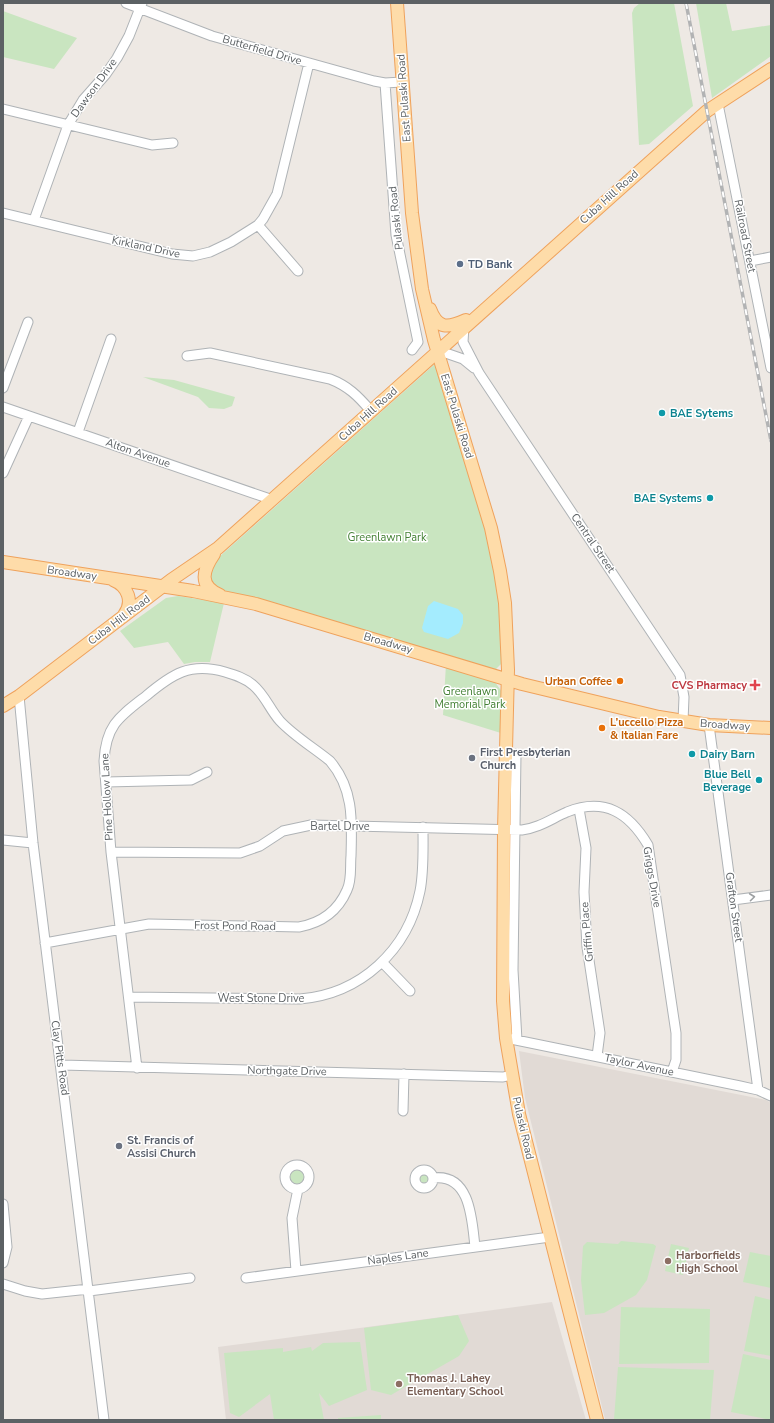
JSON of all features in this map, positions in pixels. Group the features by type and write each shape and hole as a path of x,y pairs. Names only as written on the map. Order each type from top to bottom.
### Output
{"main road":[{"name":"East Pulaski Road","path":"397,3 412,213 422,289 437,350 476,475 496,551 507,624 508,680 504,830"},
{"name":"Cuba Hill Road","path":"3,706 19,696 122,616 218,548 273,500 437,350 707,111 771,69"},
{"path":"422,289 436,321 444,326 453,326 476,316"},
{"path":"218,548 206,566 204,572 205,581 212,591 231,599"},
{"name":"Broadway","path":"3,562 163,586 269,608 508,680 622,709 683,722 709,725 771,728"},
{"path":"108,578 122,585 129,596 129,606 122,616"},
{"name":"Pulaski Road","path":"504,830 503,1001 511,1039 511,1075 550,1237 597,1420"}],"street":[{"name":"Butterfield Drive","path":"126,3 141,6 212,36 385,83 402,82"},
{"name":"Dawson Drive","path":"34,220 68,125 83,100 106,74 117,58 129,36 141,6"},
{"name":"Kirkland Drive","path":"3,213 172,254 193,256 210,252 231,242 258,225 278,194 309,63"},
{"name":"Pulaski Road","path":"385,83 396,235 418,342 412,350"},
{"name":"Railroad Street","path":"718,104 771,368"},
{"path":"3,109 152,145 173,143"},
{"path":"258,225 298,271"},
{"path":"750,261 771,257"},
{"path":"3,388 28,322"},
{"name":"Central Street","path":"464,327 462,342 479,373 676,667 681,679 684,697 683,722"},
{"path":"78,432 111,339"},
{"name":"Central Street","path":"437,350 463,359 471,364 479,373"},
{"path":"187,356 210,353 330,379 343,384 353,391 370,410"},
{"name":"Alton Avenue","path":"3,407 273,500"},
{"path":"3,473 29,416"},
{"name":"Pine Hollow Lane","path":"137,1068 119,929 111,852 104,748 112,727 123,714 173,675 186,670 202,667 237,675 253,685 264,697 280,721 330,761 342,776 350,800 352,826"},
{"name":"Clay Pitts Road","path":"19,696 33,843 62,1065 104,1420"},
{"name":"Grafton Street","path":"709,725 758,1090"},
{"path":"511,1039 514,970 516,754"},
{"path":"106,782 191,780 207,772"},
{"name":"Griggs Drive","path":"504,830 538,827 559,816 579,809 596,807 610,809 627,816 638,828 648,845 676,1033 676,1060 672,1072"},
{"name":"Griffin Place","path":"579,809 586,848 584,892 587,947 600,1023 600,1045 597,1056"},
{"name":"Bartel Drive","path":"111,852 240,853 260,846 283,831 311,825 504,830"},
{"name":"Frost Pond Road","path":"45,943 149,924 282,927 312,924 327,916 337,906 348,888 352,826"},
{"name":"West Stone Drive","path":"129,997 315,998 348,986 366,976 382,962 404,935 417,904 422,873 423,827"},
{"path":"3,840 33,843"},
{"path":"733,900 771,895"},
{"path":"382,962 410,991"},
{"name":"Taylor Avenue","path":"511,1039 758,1090 771,1096"},
{"name":"Northgate Drive","path":"62,1065 503,1077 511,1075"},
{"path":"404,1074 404,1111"},
{"path":"433,1178 441,1177 448,1179 456,1184 464,1195 470,1210 475,1247"},
{"path":"296,1271 292,1218 298,1189"},
{"path":"3,1204 7,1247 3,1263"},
{"name":"Naples Lane","path":"246,1278 550,1237"},
{"path":"3,1284 25,1291 42,1294 190,1278"}],"shaded area":[{"name":"Harborfields High School","path":"519,1051 766,1100 771,1103 771,1420 605,1419 525,1098"},
{"name":"Thomas J. Lahey Elementary School","path":"552,1302 586,1420 226,1420 218,1347"}],"green space":[{"path":"640,3 674,3 693,106 649,144 639,145 632,13 634,8"},
{"path":"696,3 726,3 732,31 771,25 771,56 712,98"},
{"path":"3,11 77,38 54,69 3,57"},
{"name":"Greenlawn Park","path":"436,363 485,526 500,603 504,661 495,670 214,589 209,585 209,566"},
{"path":"143,377 174,380 235,397 232,406 224,409 209,408 198,397"},
{"path":"178,596 224,603 210,662 184,664 168,642 134,648 120,631 166,598"},
{"name":"Greenlawn Memorial Park","path":"446,664 492,678 505,696 504,734 443,715"},
{"path":"297,1167 304,1170 307,1177 304,1184 297,1187 290,1184 287,1177 290,1170"},
{"path":"421,1172 427,1172 431,1176 431,1182 427,1186 421,1186 417,1182 417,1176"},
{"path":"621,1241 653,1244 656,1246 647,1280 636,1295 604,1313 585,1315 581,1280 583,1246 587,1242 618,1244"},
{"path":"671,1244 689,1248 683,1275 665,1271"},
{"path":"750,1252 771,1256 771,1288 743,1282"},
{"path":"755,1296 771,1300 771,1356 744,1351"},
{"path":"621,1307 710,1309 709,1363 619,1364"},
{"path":"458,1315 469,1341 459,1356 391,1395 371,1390 364,1328"},
{"path":"360,1342 367,1390 329,1406 319,1393 324,1420 274,1420 270,1394 239,1417 230,1413 224,1353 283,1348 283,1352 311,1347 312,1351 323,1343"},
{"path":"743,1354 771,1360 771,1420 731,1412"},
{"path":"618,1367 714,1370 710,1420 614,1419"},
{"path":"381,1415 381,1420 338,1420 338,1418"}],"water":[{"path":"434,601 458,609 463,615 463,623 459,633 448,639 424,632 422,628 428,606"}],"railway":[{"path":"686,3 771,441"}],"place":[{"name":"TD Bank","path":"460,264"},
{"name":"BAE Sytems","path":"662,413"},
{"name":"BAE Systems","path":"710,498"},
{"name":"Urban Coffee","path":"620,681"},
{"name":"CVS Pharmacy","path":"755,685"},
{"name":"L’uccello Pizza & Italian Fare","path":"602,728"},
{"name":"Dairy Barn","path":"692,754"},
{"name":"First Presbyterian Church","path":"472,758"},
{"name":"Blue Bell Beverage","path":"759,780"},
{"name":"St. Francis of Assisi Church","path":"119,1146"},
{"name":"Harborfields High School","path":"668,1261"},
{"name":"Thomas J. Lahey Elementary School","path":"399,1384"}]}
